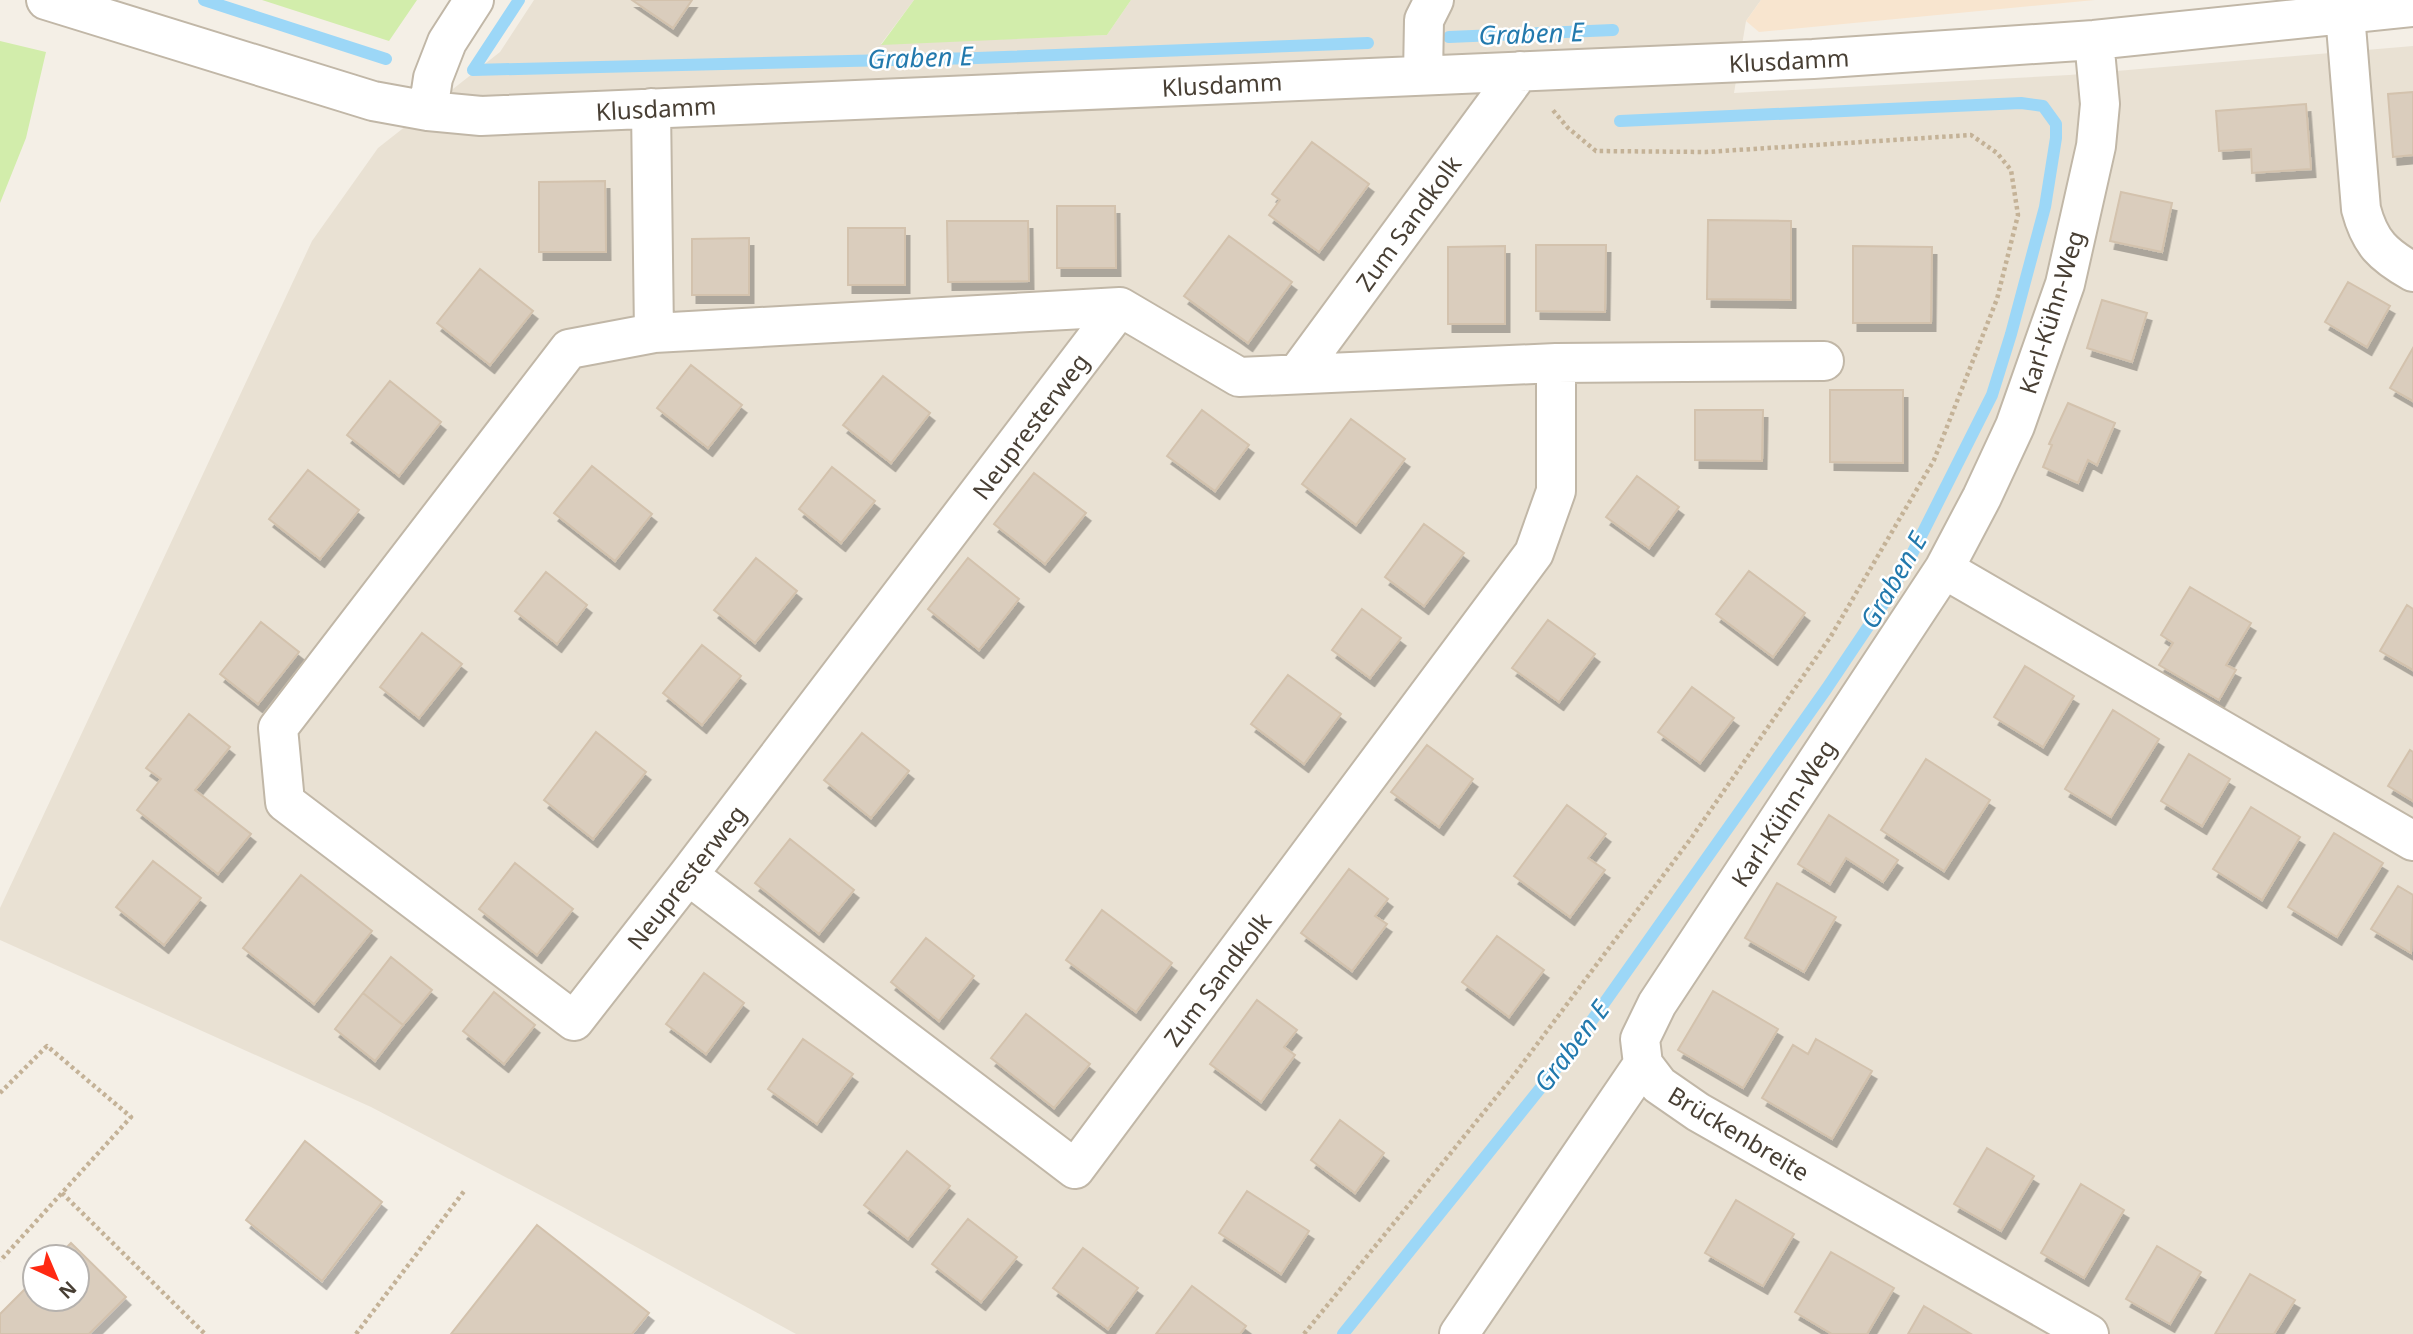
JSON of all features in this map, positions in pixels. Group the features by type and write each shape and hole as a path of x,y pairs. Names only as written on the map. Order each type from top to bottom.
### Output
{"street":[{"name":"Klusdamm","path":"46,0 373,101 428,111 481,116 1813,59 2094,40 2413,7"},
{"path":"428,111 433,78 447,42 474,0"},
{"path":"1423,75 1424,20 1434,0"},
{"path":"2345,14 2363,217 2372,239 2381,251 2413,272"},
{"name":"Karl-Kühn-Weg","path":"1643,1064 1640,1039 1657,1004 1944,569 2015,426 2065,284 2096,146 2100,104 2094,40"},
{"name":"Zum Sandkolk","path":"1297,374 1520,71"},
{"path":"651,108 653,333"},
{"path":"1120,307 1239,377 1556,363 1824,361"},
{"name":"Neupresterweg","path":"1120,307 574,1021 285,802 278,727 569,349 653,333 1120,307"},
{"name":"Zum Sandkolk","path":"688,875 1075,1169 1534,553 1556,491 1556,363"},
{"path":"1944,569 2413,841"},
{"path":"1459,1334 1643,1064"},
{"name":"Brückenbreite","path":"1643,1064 1659,1086 1698,1112 2089,1334"}],"path":[{"path":"1304,1334 1514,1075 1692,837 1831,636 1934,460 1997,299 2018,215 2011,170 1997,153 1971,135 1706,152 1597,151 1568,128 1520,71"},
{"path":"0,1093 47,1046 131,1117 0,1261"},
{"path":"356,1334 465,1189"},
{"path":"62,1193 205,1334"}],"shaded area":[{"path":"534,0 914,0 881,44 1107,35 1131,0 1761,0 1746,21 1734,93 2069,75 2413,46 2413,1334 796,1334 563,1207 371,1107 0,940 0,908 312,241 378,148 500,52"},
{"path":"1761,0 2095,0 1759,32 1746,21"}],"green space":[{"path":"262,0 417,0 389,41"},
{"path":"914,0 1131,0 1107,35 881,45"},
{"path":"0,41 46,52 26,138 0,203"}],"building":[{"path":"632,0 692,0 673,28"},
{"path":"2413,92 2413,155 2393,157 2388,94"},
{"path":"2306,104 2311,169 2252,173 2251,149 2219,151 2216,111"},
{"path":"1312,142 1369,184 1319,252 1269,215 1280,200 1272,194"},
{"path":"605,181 606,252 539,252 539,182"},
{"path":"2121,192 2172,203 2162,252 2110,241"},
{"path":"1057,206 1115,206 1116,268 1057,268"},
{"path":"1708,220 1791,221 1791,300 1707,299"},
{"path":"947,221 1028,221 1029,281 948,282"},
{"path":"848,228 905,228 905,285 848,285"},
{"path":"1229,236 1292,282 1248,343 1184,296"},
{"path":"749,238 749,295 692,295 692,239"},
{"path":"1536,245 1606,245 1605,312 1536,311"},
{"path":"1505,246 1505,324 1448,324 1448,247"},
{"path":"1853,246 1932,247 1931,323 1853,323"},
{"path":"480,269 533,311 490,365 437,323"},
{"path":"2348,282 2390,306 2367,347 2325,322"},
{"path":"2102,300 2147,313 2132,362 2087,348"},
{"path":"2413,348 2413,401 2390,388"},
{"path":"691,365 742,405 708,448 657,408"},
{"path":"883,376 930,413 891,463 843,425"},
{"path":"390,381 441,422 399,476 347,435"},
{"path":"1830,390 1903,390 1903,463 1830,462"},
{"path":"2068,403 2115,423 2097,465 2088,460 2078,483 2043,467 2052,445 2049,444"},
{"path":"1202,410 1249,445 1215,491 1167,456"},
{"path":"1695,410 1763,410 1762,461 1695,460"},
{"path":"1351,419 1405,459 1356,525 1302,484"},
{"path":"592,466 652,514 615,561 554,513"},
{"path":"832,467 875,501 841,543 799,509"},
{"path":"308,470 359,510 320,559 269,519"},
{"path":"1034,473 1086,513 1045,564 994,524"},
{"path":"1637,476 1679,507 1649,548 1606,517"},
{"path":"1424,524 1464,553 1424,606 1385,577"},
{"path":"756,558 797,591 755,643 714,610"},
{"path":"968,558 1019,599 979,650 928,609"},
{"path":"1749,571 1805,613 1773,657 1716,614"},
{"path":"546,572 587,605 557,644 515,611"},
{"path":"2190,587 2251,623 2226,665 2236,670 2219,700 2159,665 2173,643 2161,635"},
{"path":"2407,605 2413,609 2413,670 2380,651"},
{"path":"1362,609 1401,638 1370,678 1332,650"},
{"path":"1548,620 1595,654 1559,702 1512,668"},
{"path":"261,622 299,652 258,704 220,674"},
{"path":"422,633 462,664 419,718 380,687"},
{"path":"702,645 741,676 702,725 663,693"},
{"path":"2025,666 2074,696 2043,747 1994,717"},
{"path":"1288,675 1341,714 1304,764 1251,724"},
{"path":"1692,687 1734,718 1700,763 1658,732"},
{"path":"2113,710 2159,739 2111,817 2065,789"},
{"path":"189,714 230,747 195,790 251,834 218,874 137,810 161,779 146,768"},
{"path":"596,732 646,772 593,839 544,800"},
{"path":"862,733 909,771 871,818 824,780"},
{"path":"1427,745 1473,779 1439,827 1391,792"},
{"path":"2410,750 2413,752 2413,801 2388,786"},
{"path":"2189,754 2230,779 2202,826 2161,801"},
{"path":"1926,759 1990,800 1944,871 1881,830"},
{"path":"1567,805 1606,834 1588,858 1605,870 1570,917 1514,876"},
{"path":"2251,807 2300,837 2262,900 2213,869"},
{"path":"1829,815 1898,860 1883,882 1846,858 1830,884 1798,864"},
{"path":"2334,833 2383,863 2337,937 2288,907"},
{"path":"790,839 854,890 819,934 755,883"},
{"path":"153,861 201,898 164,945 116,907"},
{"path":"515,863 573,909 537,955 479,909"},
{"path":"1349,869 1388,899 1375,916 1387,924 1352,971 1301,933"},
{"path":"301,875 372,931 314,1004 243,948"},
{"path":"1777,883 1836,917 1804,972 1745,938"},
{"path":"2398,886 2413,895 2411,953 2371,929"},
{"path":"1102,910 1172,963 1136,1012 1066,960"},
{"path":"1497,936 1544,970 1509,1017 1462,982"},
{"path":"926,938 974,976 939,1021 891,982"},
{"path":"391,957 432,990 403,1025 363,993"},
{"path":"704,973 744,1003 706,1054 666,1024"},
{"path":"1713,991 1778,1029 1743,1088 1678,1050"},
{"path":"494,992 535,1025 504,1064 463,1031"},
{"path":"363,993 403,1025 375,1061 335,1029"},
{"path":"1257,1000 1297,1030 1284,1047 1295,1055 1261,1102 1210,1064"},
{"path":"1026,1014 1090,1064 1054,1108 991,1058"},
{"path":"803,1039 853,1074 817,1124 768,1089"},
{"path":"1816,1039 1872,1071 1832,1139 1762,1098 1793,1045 1808,1054"},
{"path":"1340,1120 1384,1153 1355,1193 1311,1160"},
{"path":"305,1141 382,1202 322,1281 246,1220"},
{"path":"1987,1148 2034,1176 2001,1231 1954,1204"},
{"path":"907,1151 950,1186 908,1239 864,1205"},
{"path":"2081,1184 2124,1210 2084,1278 2041,1253"},
{"path":"1247,1191 1309,1231 1281,1274 1219,1233"},
{"path":"1736,1200 1794,1234 1763,1286 1705,1253"},
{"path":"968,1219 1017,1257 981,1302 932,1264"},
{"path":"537,1225 649,1313 632,1334 451,1334"},
{"path":"2157,1246 2201,1272 2170,1324 2126,1299"},
{"path":"1083,1248 1138,1288 1108,1329 1053,1288"},
{"path":"1831,1252 1894,1288 1867,1334 1832,1334 1795,1312"},
{"path":"91,1263 126,1297 89,1334 0,1334 0,1314 21,1293 21,1313 91,1313"},
{"path":"2250,1274 2295,1300 2274,1334 2215,1334"},
{"path":"1192,1286 1246,1326 1240,1334 1156,1334"},
{"path":"1924,1306 1971,1334 1908,1334"}],"waterway":[{"name":"Graben E","path":"204,0 386,59"},
{"path":"473,70 519,0"},
{"name":"Graben E","path":"1449,37 1613,30"},
{"name":"Graben E","path":"473,70 977,58 1368,43"},
{"name":"Graben E","path":"1343,1334 1571,1050 1827,688 1886,600 1992,395 2045,207 2056,138 2056,124 2043,106 2021,103 1620,121"}]}
